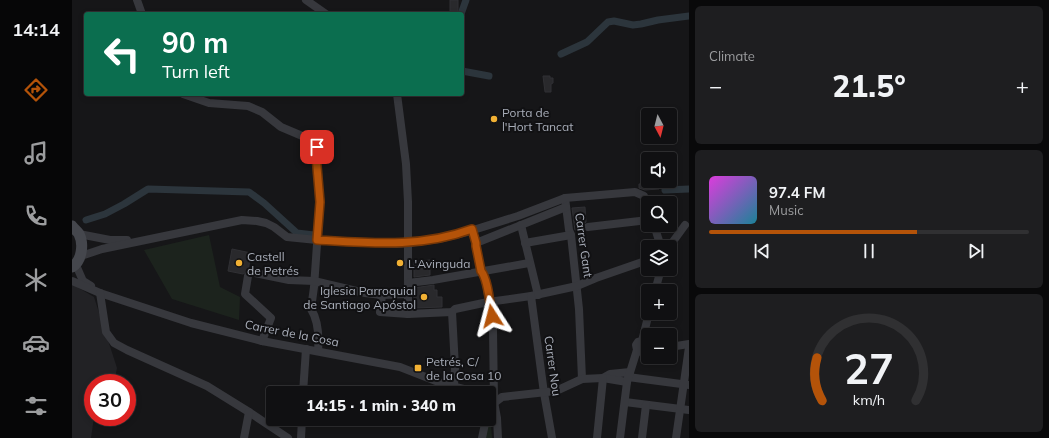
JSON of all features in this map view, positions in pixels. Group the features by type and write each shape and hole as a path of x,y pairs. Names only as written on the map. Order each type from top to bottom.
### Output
{"main road":[{"path":"75,230 82,245 76,263"}],"street":[{"path":"137,0 141,12"},
{"path":"306,0 323,12"},
{"path":"189,96 209,103 248,106 262,112 282,127 307,138 317,147 316,155 320,202 311,309 314,313 319,338 318,351"},
{"path":"397,96 406,164 409,243 408,314"},
{"path":"76,263 102,249 242,220 266,223 287,236 317,240 397,244 439,239 518,216 565,198 634,192 644,196"},
{"name":"Carrer Gant","path":"565,198 577,286 582,379"},
{"path":"476,243 566,207"},
{"path":"588,227 641,221"},
{"name":"Carrer Nou","path":"521,225 530,263 535,296 544,392 552,438"},
{"path":"673,240 685,225"},
{"path":"472,229 481,271 486,282 494,330 492,386"},
{"path":"75,230 110,240 142,241"},
{"path":"525,243 571,235"},
{"path":"382,295 380,312 408,314 452,312 455,309 489,302 535,296 577,286 641,262"},
{"name":"Carrer de la Cosa","path":"76,263 83,281 100,293"},
{"path":"408,283 530,263"},
{"path":"262,341 271,318 245,294 252,275 290,280 314,281 364,293 382,295 408,294"},
{"name":"Carrer de la Cosa","path":"72,281 100,293 191,323 262,341 400,367 441,383 454,386"},
{"path":"100,293 106,332 114,343 207,386 288,438"},
{"path":"452,312 455,367 454,386"},
{"path":"677,346 689,344"},
{"path":"676,438 680,409 686,384 689,348"},
{"path":"304,386 306,349"},
{"path":"620,438 628,377 637,350 641,353"},
{"path":"496,400 502,397 556,391 582,379 628,377 686,384"},
{"path":"598,438 603,378"},
{"path":"624,402 689,410"},
{"path":"642,438 646,405"},
{"path":"496,409 498,438"},
{"path":"244,438 249,412"},
{"path":"301,438 302,426"},
{"path":"482,438 484,426"}],"shaded area":[{"path":"209,235 220,287 240,297 239,320 172,299 144,250"},
{"path":"72,284 94,297 117,368 116,374 84,374 84,426 93,426 91,438 72,438"},
{"path":"487,426 491,426 492,438 485,438"}],"building":[{"path":"450,0 458,0 458,11 450,11"},
{"path":"543,76 550,76 550,78 553,78 551,92 545,92"},
{"path":"639,184 641,184 641,188 659,189 645,190 639,188"},
{"path":"585,207 586,222 583,224 583,229 575,230 572,208"},
{"name":"Castell de Petrés","path":"232,249 251,253 248,271 243,274 228,271"},
{"path":"430,260 430,275 414,277 414,262"},
{"name":"Iglesia Parroquial de Santiago Apóstol","path":"434,285 434,290 437,290 437,297 442,297 442,307 414,308 414,288"}],"waterway":[{"path":"462,12 466,0"},
{"path":"561,54 587,42 608,22 614,21 633,25 689,16"},
{"path":"464,71 489,76"},
{"path":"86,220 105,214 148,189 249,192 264,203 297,233 314,235"},
{"path":"665,190 689,189"}],"place":[{"name":"Porta de l'Hort Tancat","path":"494,119"},
{"name":"Castell de Petrés","path":"239,263"},
{"name":"L'Avinguda","path":"400,263"},
{"name":"Iglesia Parroquial de Santiago Apóstol","path":"424,297"},
{"name":"Petrés, C/ de la Cosa 10","path":"418,368"}],"route":[{"path":"317,147 316,155 320,202 317,240 397,244 439,239 472,229 481,271 486,282 492,316"}]}
